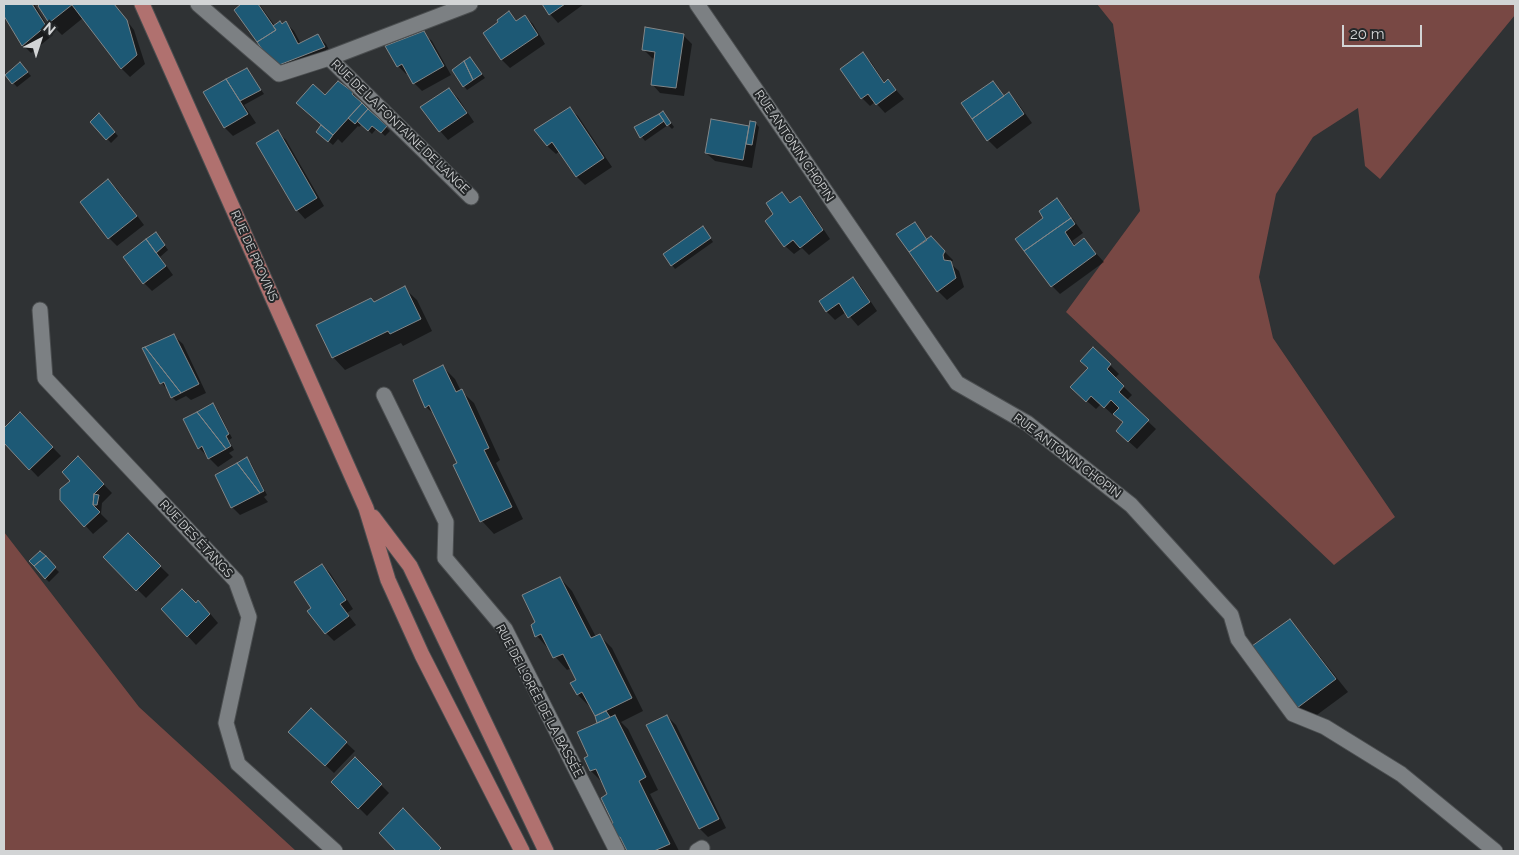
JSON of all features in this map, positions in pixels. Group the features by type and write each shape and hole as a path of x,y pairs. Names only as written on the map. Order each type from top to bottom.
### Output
{"main road":[{"name":"RUE DE PROVINS","path":"142,4 366,508"},
{"path":"366,508 388,580 422,655 522,851"},
{"path":"366,508 410,566 546,851"}],"street":[{"path":"198,4 279,74 329,58 470,4"},
{"name":"RUE ANTONIN CHOPIN","path":"697,4 957,383 1027,423 1131,505 1231,615 1238,639 1293,714 1325,727 1402,774 1495,851"},
{"name":"RUE DE LA FONTAINE DE L'ANGE","path":"329,58 471,197"},
{"name":"RUE DES ÉTANGS","path":"40,310 45,378 236,581 250,617 226,723 238,764 335,851"},
{"name":"RUE DE L'ORÉE DE LA BASSÉE","path":"384,395 446,522 446,558 505,629 617,851"}],"shaded area":[{"path":"1097,4 1515,4 1515,15 1380,179 1365,166 1358,108 1313,137 1276,194 1259,277 1273,338 1395,517 1334,565 1066,312 1140,211 1113,24"},
{"path":"4,532 139,707 296,851 4,851"}],"building":[{"path":"4,4 32,4 46,26 22,46 4,16"},
{"path":"40,4 73,4 49,23 38,6"},
{"path":"73,4 114,4 127,20 137,55 121,69"},
{"path":"241,4 258,4 276,30 257,42 234,10"},
{"path":"542,4 565,4 549,15"},
{"path":"509,11 516,21 525,15 538,35 501,60 483,33"},
{"path":"280,21 282,24 286,21 298,44 318,34 325,47 279,65 269,59 257,42 276,30 273,26"},
{"path":"645,27 684,34 676,88 651,85 655,52 642,50"},
{"path":"424,31 444,66 413,84 402,64 397,67 385,46"},
{"path":"863,52 884,83 888,79 896,90 876,105 868,94 861,99 840,69"},
{"path":"470,57 482,74 473,80 464,61"},
{"path":"464,61 473,80 463,87 452,70"},
{"path":"20,62 28,72 12,84 5,75"},
{"path":"247,68 261,90 240,101 226,79"},
{"path":"226,79 248,114 224,128 203,92"},
{"path":"338,81 353,92 352,94 362,103 333,135 296,103 313,84 325,95"},
{"path":"993,81 1004,96 972,119 961,103"},
{"path":"449,88 467,113 439,132 420,107"},
{"path":"1009,92 1024,114 987,141 972,119"},
{"path":"362,103 368,109 355,124 348,118"},
{"path":"570,107 604,158 576,177 552,142 547,146 534,130"},
{"path":"368,109 387,126 381,133 372,126 368,131 357,121"},
{"path":"663,111 671,123 667,126 659,114"},
{"path":"99,113 115,132 106,140 90,122"},
{"path":"659,114 664,121 640,138 634,127"},
{"path":"711,119 749,126 743,160 705,153"},
{"path":"750,121 756,122 752,145 746,144"},
{"path":"321,125 333,135 328,142 316,132"},
{"path":"278,130 317,198 296,211 256,143"},
{"path":"108,179 137,216 108,239 80,202"},
{"path":"782,192 790,203 800,196 823,230 800,248 793,240 784,247 765,221 773,214 766,203"},
{"path":"1057,198 1071,218 1024,251 1015,239 1043,218 1039,211"},
{"path":"1071,218 1075,224 1065,232 1074,246 1084,238 1096,254 1051,287 1024,251"},
{"path":"915,222 927,240 909,252 896,234"},
{"path":"703,226 711,238 671,266 663,254"},
{"path":"156,232 165,245 156,253 146,239"},
{"path":"931,236 945,251 943,255 944,260 951,261 956,278 937,292 909,252"},
{"path":"146,239 166,266 143,284 123,257"},
{"path":"853,277 870,302 848,318 839,303 826,312 819,301"},
{"path":"405,286 421,319 390,334 388,331 332,358 316,325 371,298 374,302"},
{"path":"174,334 199,384 181,393 145,347"},
{"path":"145,347 181,393 171,398 164,382 160,384 142,348"},
{"path":"1093,347 1111,364 1107,369 1124,386 1119,392 1149,420 1128,442 1116,431 1123,422 1113,414 1119,408 1111,400 1104,408 1091,396 1086,402 1070,387 1088,368 1080,361"},
{"path":"443,365 456,392 462,389 489,448 484,450 512,507 480,522 453,465 457,463 429,405 425,408 413,380"},
{"path":"213,403 229,434 226,436 231,446 226,449 197,412"},
{"path":"20,412 53,447 29,470 4,443 4,428"},
{"path":"197,412 226,449 208,459 202,446 198,449 183,419"},
{"path":"78,456 104,484 94,494 93,505 100,512 84,527 60,500 60,489 70,481 62,472"},
{"path":"247,457 264,491 260,493 237,463"},
{"path":"237,463 260,493 231,508 215,475"},
{"path":"94,494 99,495 97,505 93,505"},
{"path":"128,533 161,566 136,591 103,557"},
{"path":"40,551 46,556 34,566 29,561"},
{"path":"46,556 56,567 45,579 34,566"},
{"path":"322,564 346,600 340,604 349,616 325,634 307,611 311,608 294,582"},
{"path":"560,577 591,638 600,634 632,698 595,716 582,692 577,695 570,683 576,680 563,654 553,658 541,634 535,637 531,625 535,622 522,595"},
{"path":"182,589 196,603 198,600 210,614 187,637 161,609"},
{"path":"1290,619 1336,679 1297,708 1252,646"},
{"path":"311,708 347,742 325,766 288,732"},
{"path":"606,711 610,717 597,723 595,716"},
{"path":"615,715 646,777 639,781 670,844 654,851 627,851 620,837 614,839 608,827 613,823 601,798 607,794 596,769 590,771 584,758 588,756 577,732"},
{"path":"667,715 719,819 699,829 646,725"},
{"path":"355,757 382,784 358,809 331,782"},
{"path":"403,808 441,848 438,851 396,851 379,833"}]}
